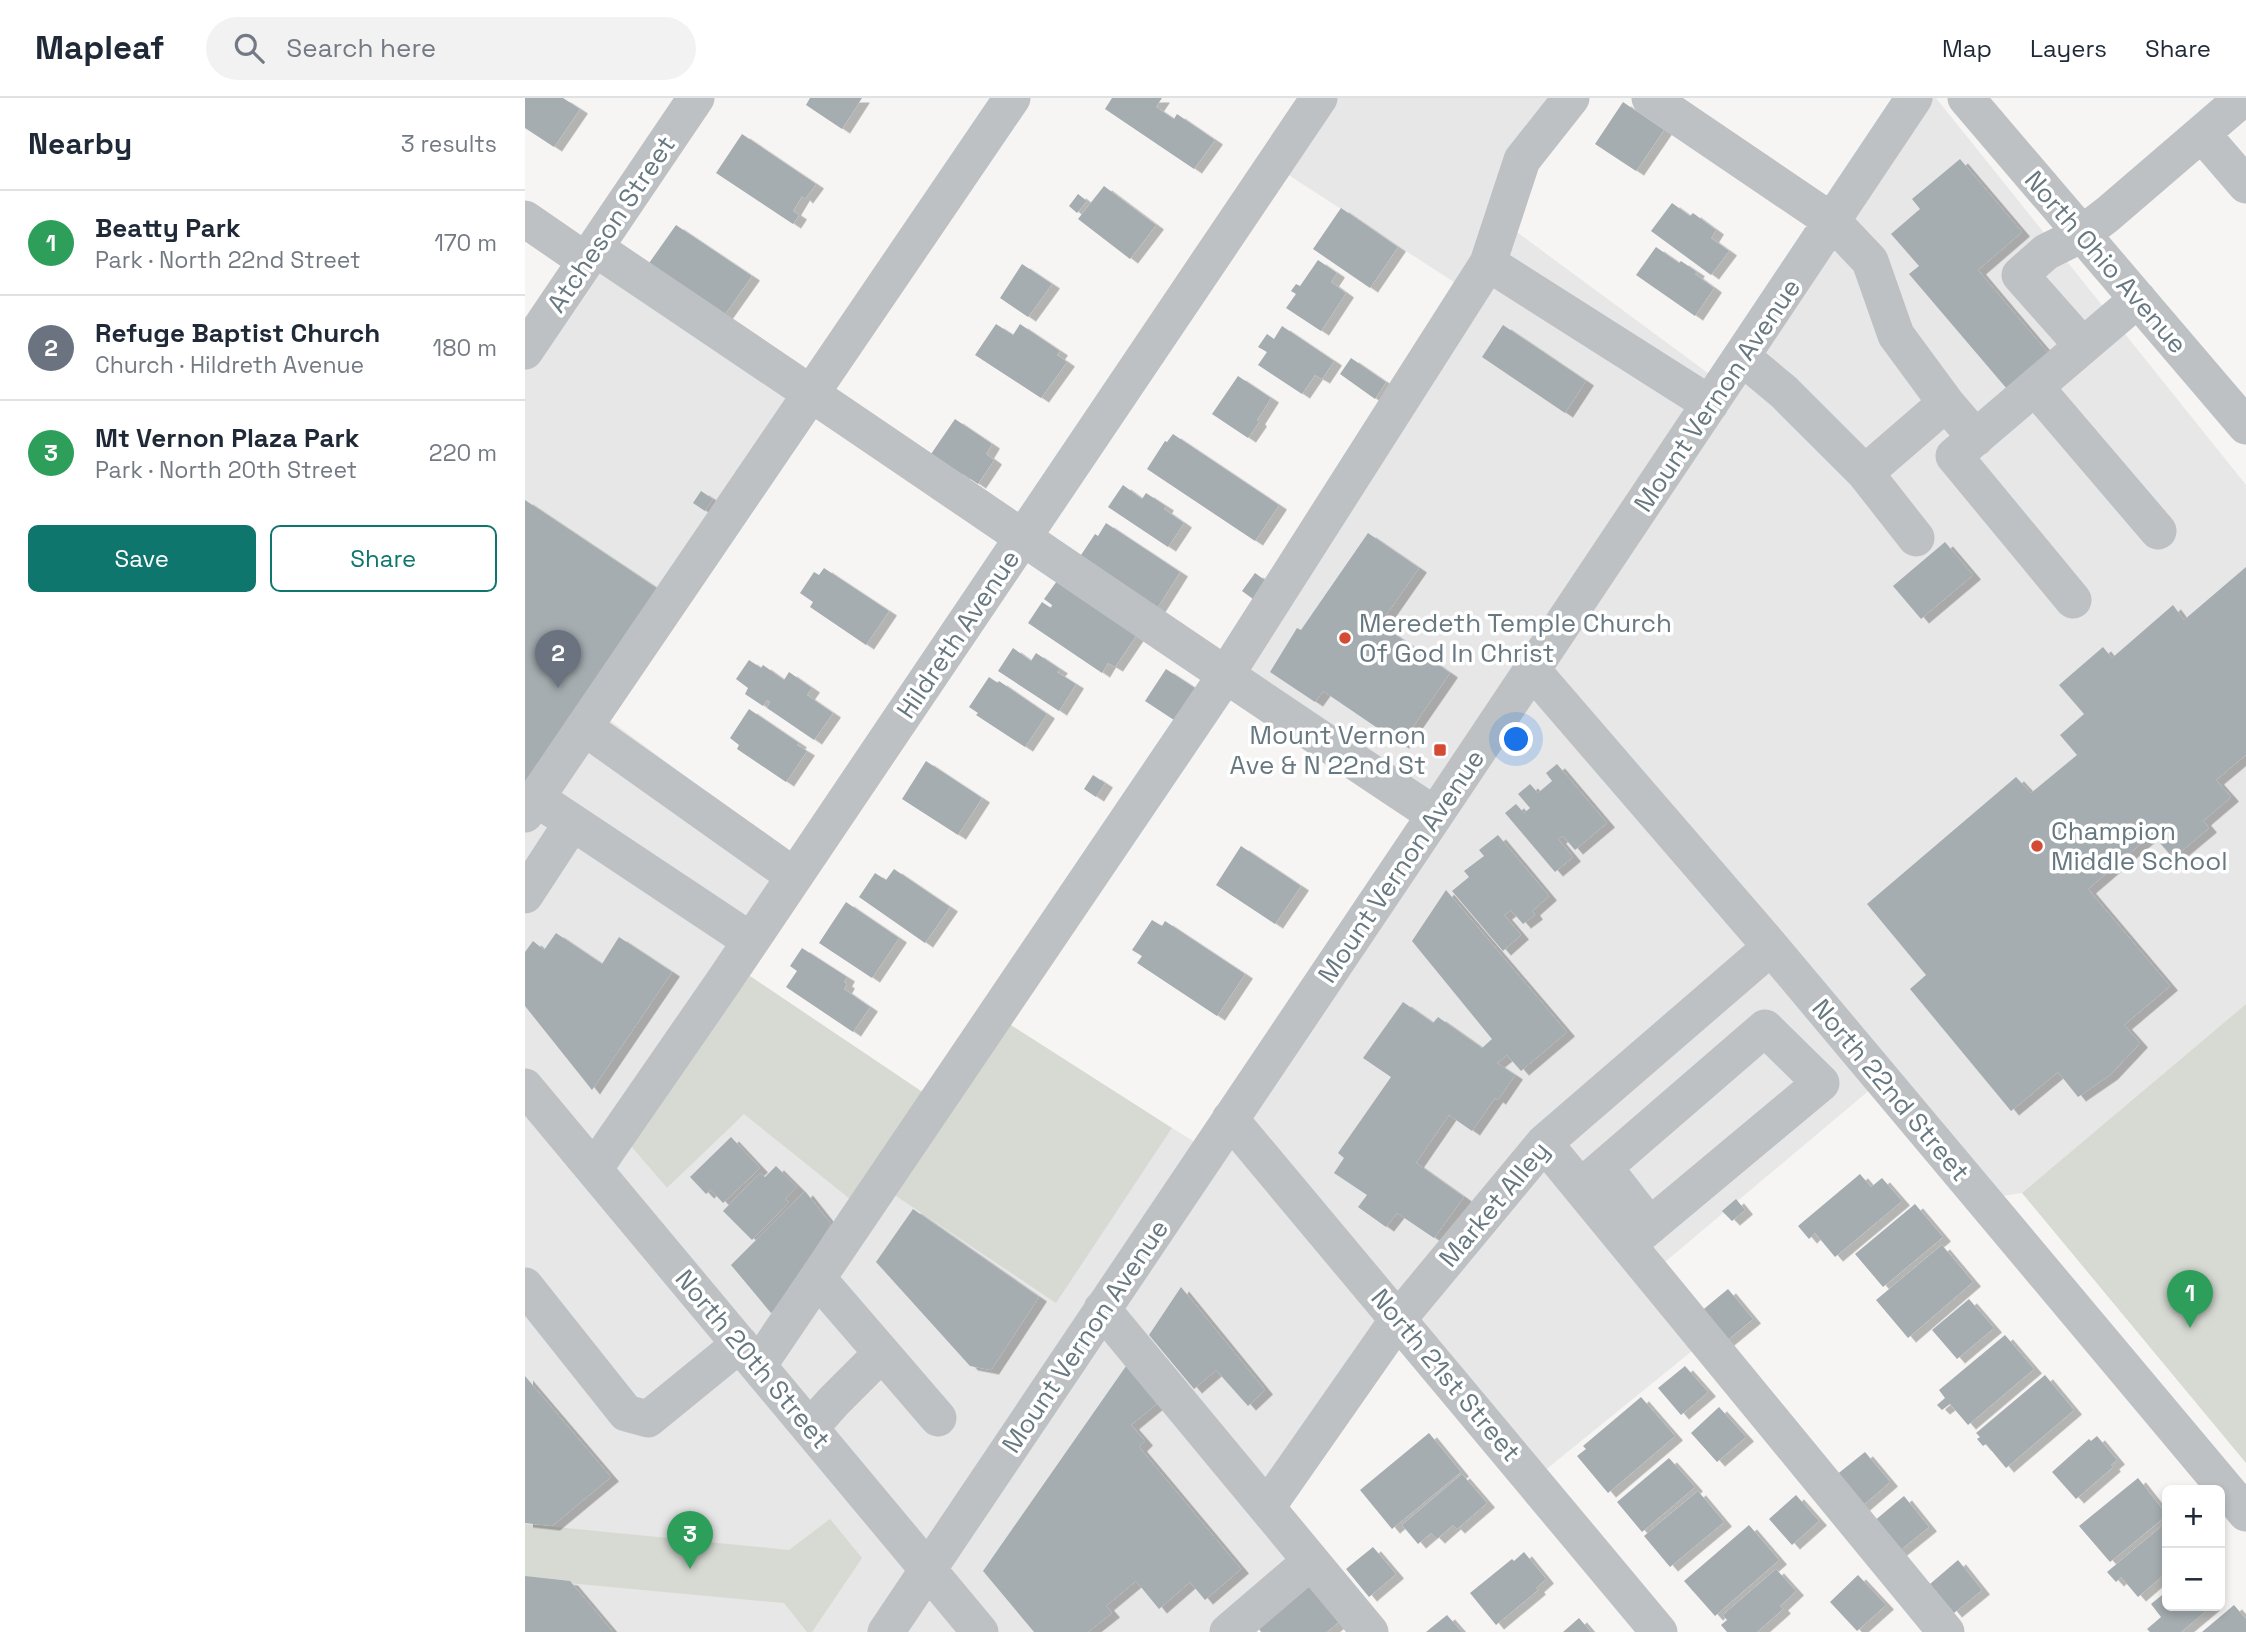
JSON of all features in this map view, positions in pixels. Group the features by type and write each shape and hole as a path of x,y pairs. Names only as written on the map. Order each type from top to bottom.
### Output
{"street":[{"name":"Atcheson Street","path":"525,351 697,98"},
{"path":"751,941 572,822 530,806 1012,98"},
{"name":"Hildreth Avenue","path":"594,1168 751,941 1319,98"},
{"path":"525,1286 626,1413 648,1419 749,1355 818,1279 1225,676 1488,263 1522,160 1571,98"},
{"path":"1650,98 1833,222 1870,261 1896,335 1946,403 1976,438"},
{"name":"Mount Vernon Avenue","path":"886,1632 1914,98"},
{"name":"North Ohio Avenue","path":"1966,98 2246,426"},
{"path":"2083,346 2020,275 2046,252 2083,234 2243,98"},
{"path":"2202,134 2246,185"},
{"path":"525,219 590,255 811,393 1435,816"},
{"path":"1488,263 1710,404"},
{"path":"2073,600 1954,456 2138,299"},
{"path":"1742,357 1784,393 1865,473 1916,538"},
{"path":"2035,387 2158,531"},
{"path":"1865,473 1946,403"},
{"name":"North 22nd Street","path":"1532,670 1771,947 2246,1513"},
{"path":"584,727 795,876"},
{"path":"525,895 572,822"},
{"name":"Market Alley","path":"1266,1507 1399,1318 1544,1143 1771,947"},
{"path":"1639,1235 1809,1072 1836,1025"},
{"path":"1592,1177 1765,1028 1809,1072"},
{"path":"1627,1071 1665,1114"},
{"name":"North 20th Street","path":"525,1087 980,1632"},
{"name":"North 21st Street","path":"1230,1119 1659,1632"},
{"path":"1544,1143 1592,1177 1945,1632"},
{"path":"818,1279 938,1418"},
{"path":"1102,1309 1370,1632"},
{"path":"810,1428 882,1353"},
{"path":"1229,1632 1311,1561"}],"shaded area":[{"path":"1318,98 1568,98 1510,227 1716,379 1909,98 1936,98 2246,485 2246,1004 2022,1193 1989,1198 1884,1078 1641,1282 1692,1351 1533,1480 1396,1328 1273,1503 1300,1563 1220,1632 525,1632 525,332 582,247 806,394 599,712 799,861 729,963 750,976 632,1146 667,1188 744,1113 855,1202 872,1180 1056,1302 1172,1128 1206,1149 1428,816 1223,675 1477,297 1270,163"},
{"path":"750,976 936,1101 992,1013 1172,1128 1056,1303 872,1180 855,1203 744,1114 667,1188 631,1146"},
{"path":"2246,1004 2246,1463 2022,1193"},
{"path":"830,1519 862,1558 812,1632 807,1632 784,1603 525,1579 525,1524 789,1550"}],"building":[{"path":"525,98 563,98 580,109 554,147 525,128"},
{"path":"810,98 862,98 842,129 806,105"},
{"path":"1112,98 1162,98 1156,107 1174,119 1177,114 1215,140 1194,169 1105,109"},
{"path":"1623,102 1664,130 1636,171 1595,144"},
{"path":"742,134 816,184 805,199 802,196 793,211 799,215 793,224 716,173"},
{"path":"1960,159 2022,232 1978,270 2049,354 2007,389 1909,274 1919,266 1891,234 1920,209 1912,199"},
{"path":"1104,186 1156,225 1130,259 1078,219"},
{"path":"1078,194 1087,201 1077,213 1069,206"},
{"path":"1672,203 1690,216 1693,213 1716,230 1711,238 1729,251 1711,275 1651,231"},
{"path":"1341,208 1398,247 1370,288 1313,249"},
{"path":"676,225 752,276 723,317 647,266"},
{"path":"1656,247 1697,272 1695,274 1714,288 1695,316 1636,275"},
{"path":"1318,260 1337,273 1331,282 1346,293 1321,331 1286,308 1296,294 1291,291 1296,284 1300,286"},
{"path":"1022,264 1052,284 1028,317 1000,298"},
{"path":"996,324 1013,335 1020,324 1060,351 1057,355 1067,362 1041,398 975,355"},
{"path":"1503,325 1586,381 1565,413 1482,357"},
{"path":"1282,326 1334,361 1322,379 1315,375 1302,394 1258,365 1267,352 1258,347 1267,334 1274,339"},
{"path":"1351,358 1386,382 1375,399 1340,374"},
{"path":"1238,376 1271,398 1248,438 1212,414"},
{"path":"955,419 992,444 986,454 994,460 978,484 963,474 960,477 929,457"},
{"path":"1173,434 1279,505 1255,541 1147,469 1165,441"},
{"path":"1123,485 1142,499 1146,493 1166,506 1164,509 1184,523 1168,547 1108,507"},
{"path":"701,491 713,499 705,511 693,503"},
{"path":"525,500 658,589 525,788"},
{"path":"1106,523 1180,572 1156,610 1079,558"},
{"name":"Meredeth Temple Church Of God In Christ","path":"1368,533 1419,568 1380,624 1450,673 1401,744 1323,691 1315,702 1270,672 1297,628 1301,630"},
{"path":"1945,542 1973,575 1921,619 1893,586"},
{"name":"Champion Middle School","path":"2246,567 2246,755 2216,780 2231,797 2203,821 2209,828 2173,858 2152,834 2088,889 2170,986 2124,1025 2140,1043 2110,1075 2078,1097 2058,1072 2011,1111 1910,989 1926,975 1867,904 2016,777 2031,793 2077,755 2060,735 2084,714 2059,685 2103,647 2112,658 2173,605 2184,620"},
{"path":"824,568 889,611 866,645 810,607 813,602 800,593 814,572 819,575"},
{"path":"1255,573 1266,581 1253,599 1242,591"},
{"path":"1057,581 1136,636 1115,667 1108,663 1102,673 1028,623 1042,602 1051,608 1052,605 1044,599"},
{"path":"1013,648 1031,661 1036,653 1060,669 1057,672 1076,684 1059,711 998,671"},
{"path":"749,660 761,668 763,665 784,680 789,672 812,688 807,695 833,713 814,740 767,708 770,702 767,700 763,706 745,694 748,688 736,679"},
{"path":"1166,669 1195,688 1174,720 1145,701"},
{"path":"989,677 1047,714 1025,747 976,715 978,713 969,707"},
{"path":"749,709 807,751 786,782 737,749 739,745 730,738"},
{"path":"926,761 982,798 958,835 902,799"},
{"path":"1557,764 1607,823 1575,850 1563,836 1558,839 1573,857 1555,872 1505,813 1516,804 1524,813 1530,808 1518,794 1530,784 1538,793 1552,781 1546,773"},
{"path":"1093,775 1105,783 1096,797 1084,789"},
{"path":"1498,835 1549,896 1532,911 1535,915 1523,924 1511,910 1504,915 1521,935 1503,951 1452,891 1469,877 1464,871 1484,856 1479,850"},
{"path":"1241,846 1301,886 1275,924 1216,885"},
{"path":"894,869 950,907 925,943 859,897 875,873 886,880"},
{"path":"1446,890 1567,1032 1521,1071 1507,1055 1497,1063 1515,1075 1498,1100 1495,1098 1472,1131 1449,1115 1416,1163 1464,1197 1434,1238 1397,1213 1386,1227 1358,1207 1367,1195 1334,1173 1344,1158 1338,1153 1391,1077 1363,1058 1403,1002 1433,1023 1438,1017 1482,1048 1492,1039 1412,941"},
{"path":"846,902 899,938 872,978 819,943"},
{"path":"1152,920 1162,926 1165,921 1245,974 1217,1016 1137,963 1142,956 1132,950"},
{"path":"556,933 602,964 619,937 672,972 592,1090 525,1006 525,952 533,941 544,950"},
{"path":"802,948 847,977 844,989 870,1007 853,1032 786,987 797,971 790,966"},
{"path":"731,1137 760,1168 723,1203 711,1190 706,1194 690,1177"},
{"path":"776,1166 797,1187 785,1199 789,1202 752,1240 723,1211 760,1173 765,1177"},
{"path":"1860,1174 1871,1187 1882,1178 1902,1201 1835,1257 1815,1233 1809,1239 1798,1226"},
{"path":"805,1191 831,1224 779,1306 771,1313 731,1265"},
{"path":"1736,1199 1745,1210 1732,1221 1722,1211"},
{"path":"1915,1204 1943,1237 1883,1287 1855,1254"},
{"path":"913,1209 1039,1297 991,1370 970,1366 876,1262"},
{"path":"1942,1245 1973,1282 1908,1338 1876,1300"},
{"path":"1181,1287 1265,1390 1248,1406 1216,1370 1194,1389 1149,1335"},
{"path":"1728,1289 1753,1319 1724,1343 1699,1313"},
{"path":"1969,1299 1994,1328 1957,1359 1932,1330"},
{"path":"2005,1335 2034,1369 1968,1425 1950,1404 1942,1410 1937,1405 1945,1398 1939,1390"},
{"path":"1131,1359 1164,1398 1131,1425 1145,1441 1139,1447 1241,1569 1205,1600 1190,1582 1159,1609 1136,1581 1106,1606 1112,1613 1088,1632 1034,1632 983,1571"},
{"path":"1685,1366 1708,1392 1681,1415 1658,1388"},
{"path":"2045,1375 2074,1410 2006,1468 1986,1444 1983,1446 1977,1439 1980,1437 1976,1433"},
{"path":"525,1376 611,1477 552,1526 525,1523"},
{"path":"1641,1397 1675,1436 1608,1493 1577,1456 1586,1449 1583,1446"},
{"path":"1719,1407 1746,1437 1717,1462 1691,1433"},
{"path":"1429,1433 1461,1472 1392,1529 1360,1490"},
{"path":"2097,1436 2117,1460 2111,1465 2113,1467 2076,1499 2052,1472 2089,1439 2091,1441"},
{"path":"1865,1452 1890,1482 1861,1507 1835,1476"},
{"path":"1669,1458 1695,1487 1642,1532 1617,1502"},
{"path":"1462,1474 1487,1503 1457,1529 1453,1525 1437,1539 1431,1533 1418,1544 1402,1525"},
{"path":"2138,1478 2162,1509 2162,1519 2110,1562 2079,1526"},
{"path":"1698,1491 1724,1522 1670,1567 1644,1536"},
{"path":"1796,1495 1819,1521 1792,1545 1769,1519"},
{"path":"1904,1496 1929,1527 1898,1552 1873,1522"},
{"path":"1749,1525 1779,1560 1715,1616 1684,1581"},
{"path":"2162,1526 2162,1576 2138,1597 2121,1577 2116,1582 2107,1572"},
{"path":"1373,1547 1396,1574 1369,1597 1346,1569"},
{"path":"1524,1552 1546,1579 1536,1588 1538,1590 1496,1625 1470,1593"},
{"path":"1958,1560 1982,1590 1954,1613 1930,1584"},
{"path":"1776,1569 1796,1591 1780,1606 1783,1609 1757,1632 1727,1632 1721,1625 1727,1620 1723,1615"},
{"path":"1858,1575 1886,1605 1857,1631 1830,1602"},
{"path":"525,1576 570,1581 613,1632 525,1632"},
{"path":"1318,1579 1347,1615 1327,1632 1261,1632 1259,1629"},
{"path":"2162,1595 2162,1611 2206,1611 2181,1632 2150,1632 2147,1629 2161,1617 2151,1604"},
{"path":"2234,1605 2246,1619 2246,1632 2202,1632"},
{"path":"1447,1615 1462,1632 1426,1632"},
{"path":"1579,1618 1591,1632 1563,1632"}],"place":[{"name":"Meredeth Temple Church Of God In Christ","path":"1345,638"},
{"name":"Refuge Baptist Church","path":"558,688"},
{"name":"Mount Vernon Ave & N 22nd St","path":"1440,750"},
{"name":"Champion Middle School","path":"2037,846"},
{"name":"Beatty Park","path":"2190,1328"},
{"name":"Mt Vernon Plaza Park","path":"690,1569"}]}
